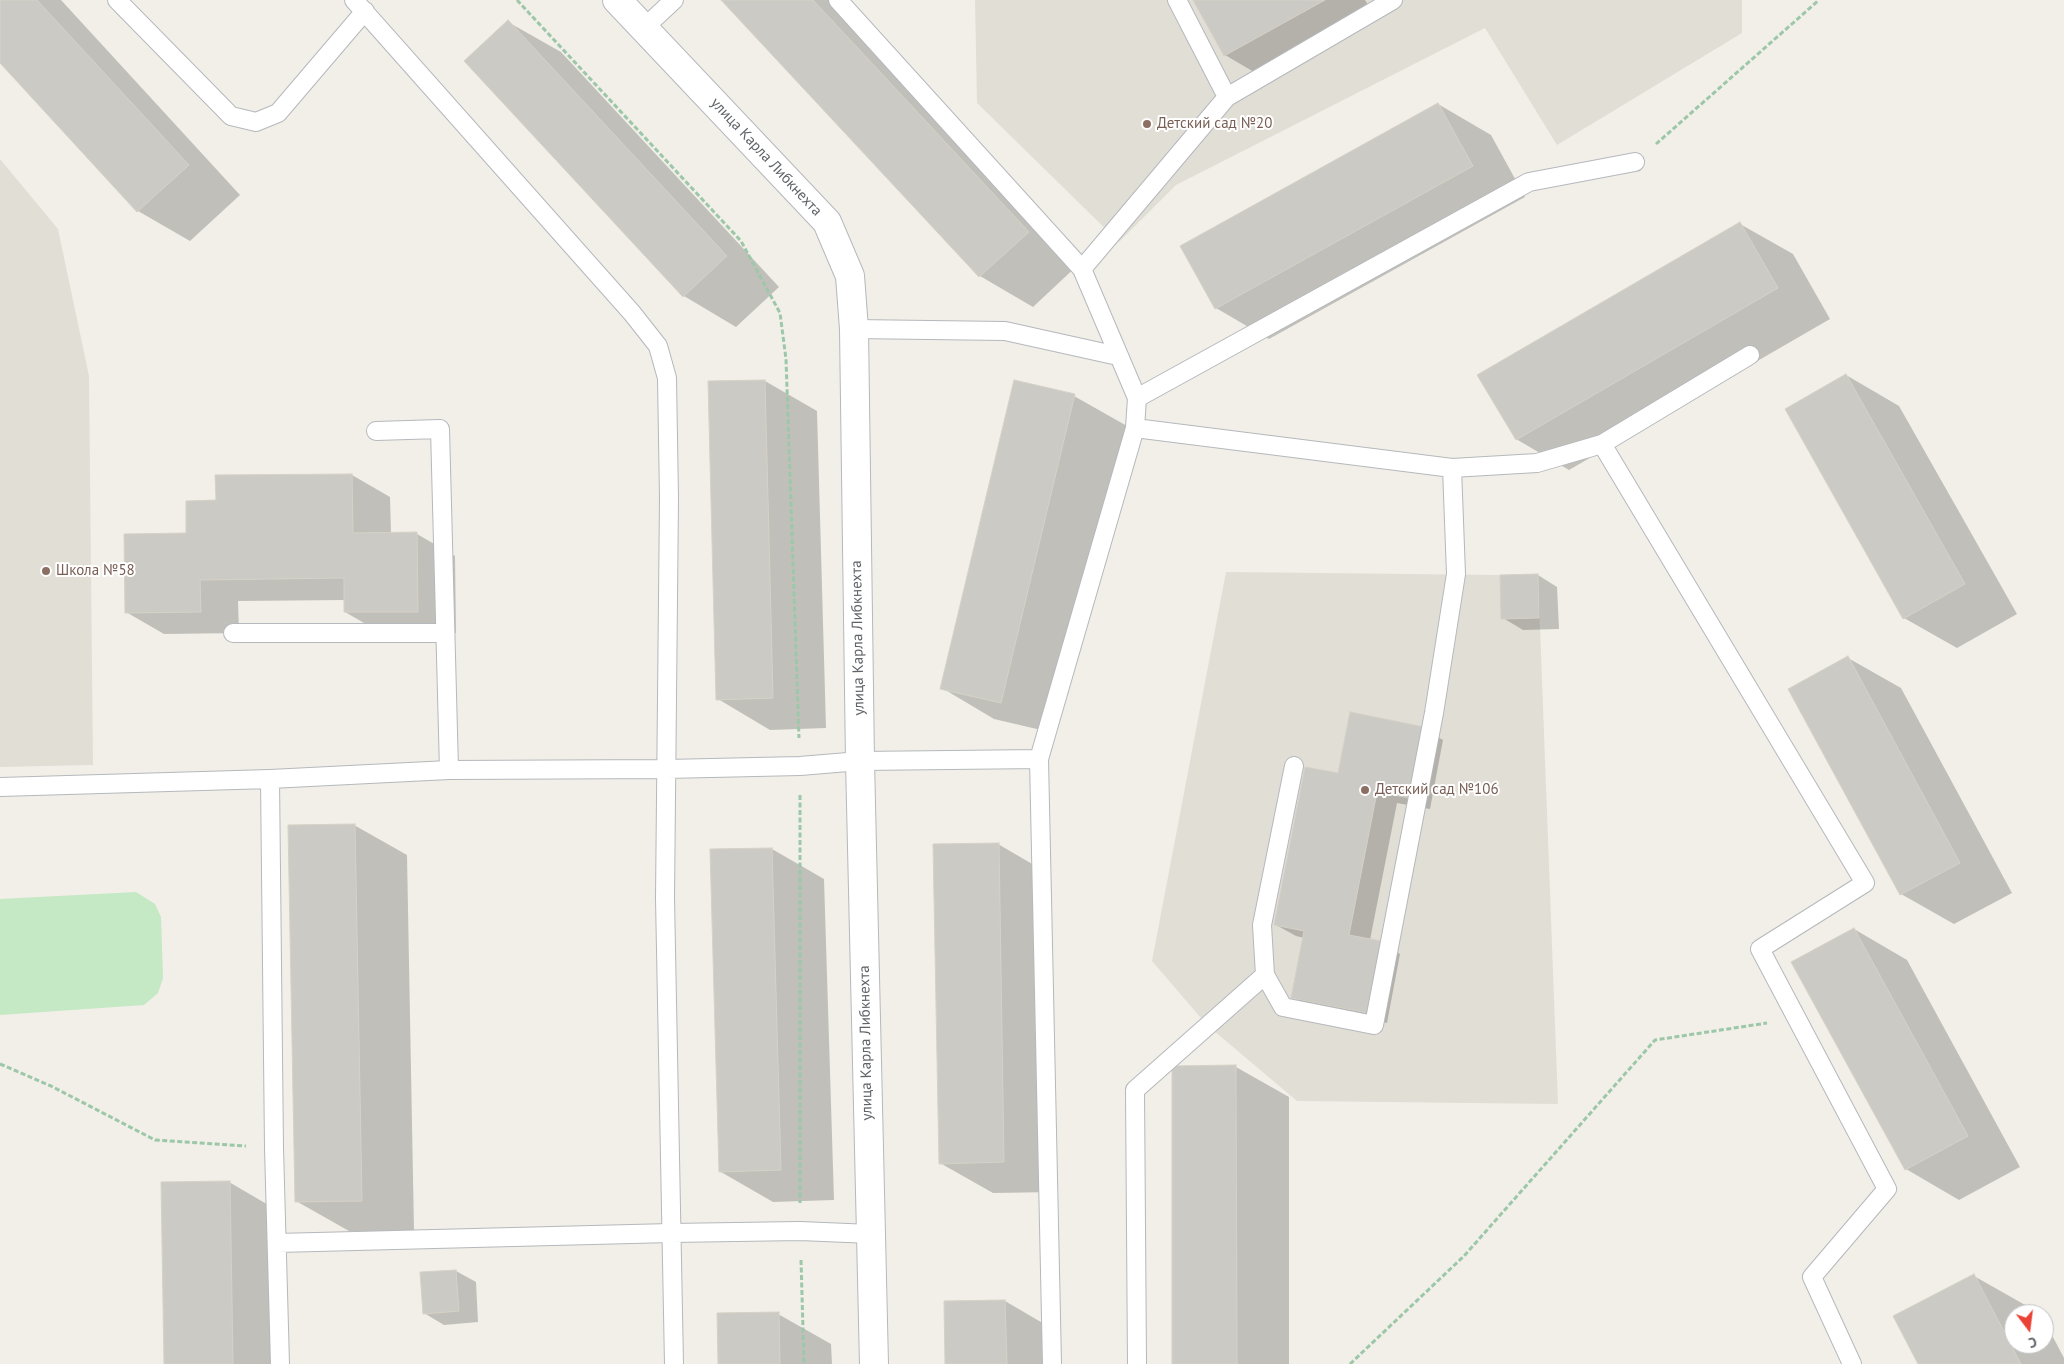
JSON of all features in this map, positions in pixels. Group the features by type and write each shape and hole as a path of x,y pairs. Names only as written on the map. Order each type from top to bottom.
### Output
{"street":[{"name":"улица Карла Либкнехта","path":"617,0 827,222 850,276 854,329 860,761 874,1364"}],"lane":[{"path":"117,0 231,116 256,122 278,113 359,6 632,313 658,346 667,378 670,498 665,898 674,1364"},
{"path":"644,28 674,0"},
{"path":"838,0 1082,269 1137,398 1134,428 1039,759 1052,1364"},
{"path":"1177,0 1228,97"},
{"path":"1082,269 1228,97 1370,6 1393,0"},
{"path":"1137,398 1529,182 1635,162"},
{"path":"854,329 1005,331 1118,356"},
{"path":"1134,428 1452,468 1537,463 1602,444 1750,355"},
{"path":"376,431 440,429 449,770"},
{"path":"1602,444 1865,883 1760,949 1887,1189 1812,1277 1852,1364"},
{"path":"1294,766 1262,925 1265,975 1283,1007 1374,1025 1434,713 1456,574 1452,468"},
{"path":"233,633 445,633"},
{"path":"0,787 270,779 449,770 667,769 800,766 860,761 1039,759"},
{"path":"270,779 274,1148 280,1364"},
{"path":"1137,1364 1135,1090 1265,975"},
{"path":"277,1243 800,1231 871,1234"}],"path":[{"path":"517,0 741,241 764,280 780,313 786,359 800,766 800,1231 804,1364"},
{"path":"1635,162 1819,0"},
{"path":"1350,1364 1464,1256 1655,1040 1797,1019"},
{"path":"0,1064 51,1086 155,1140 274,1148"}],"shaded area":[{"name":"Детский сад №20","path":"975,0 1742,0 1742,33 1557,145 1485,28 1176,185 1119,242 977,103"},
{"name":"Школа №58","path":"0,159 58,229 89,376 93,765 0,767"},
{"name":"Детский сад №106","path":"1226,572 1538,574 1558,1104 1297,1101 1207,1025 1152,961"}],"green space":[{"path":"136,892 155,904 161,917 163,978 158,993 144,1005 0,1015 0,899"}],"building":[{"path":"0,0 37,0 189,165 137,212 0,63"},
{"path":"721,0 813,0 1029,232 979,277"},
{"path":"1193,0 1325,0 1224,56"},
{"path":"508,20 727,256 683,297 464,61"},
{"path":"1438,103 1473,166 1215,309 1180,246"},
{"path":"1740,222 1778,288 1516,440 1477,375"},
{"path":"1846,374 1965,584 1903,619 1785,409"},
{"path":"765,380 773,698 716,700 708,381"},
{"path":"1014,380 1075,394 1001,703 940,689"},
{"path":"352,474 353,533 417,532 418,612 344,612 344,578 200,580 201,612 125,613 124,534 186,533 186,501 216,500 215,475"},
{"path":"1538,574 1539,618 1501,619 1500,575"},
{"path":"1848,656 1960,863 1900,895 1788,689"},
{"path":"1350,712 1424,727 1410,798 1377,792 1349,935 1381,941 1367,1013 1291,998 1304,931 1274,925 1305,767 1338,773"},
{"path":"355,824 362,1201 295,1202 288,825"},
{"path":"999,843 1004,1162 939,1164 933,844"},
{"path":"772,848 781,1170 719,1172 710,849"},
{"path":"1854,928 1968,1136 1905,1170 1791,962"},
{"path":"1236,1065 1237,1364 1172,1364 1172,1066"},
{"path":"230,1181 233,1364 164,1364 161,1182"},
{"path":"456,1270 459,1311 423,1314 420,1272"},
{"path":"1974,1274 2004,1331 2004,1354 2016,1354 2021,1364 1918,1364 1893,1316"},
{"path":"1005,1300 1007,1364 945,1364 944,1301"},
{"path":"779,1312 780,1364 718,1364 717,1313"}],"place":[{"name":"Детский сад №20","path":"1147,124"},
{"name":"Школа №58","path":"46,571"},
{"name":"Детский сад №106","path":"1365,790"}]}
